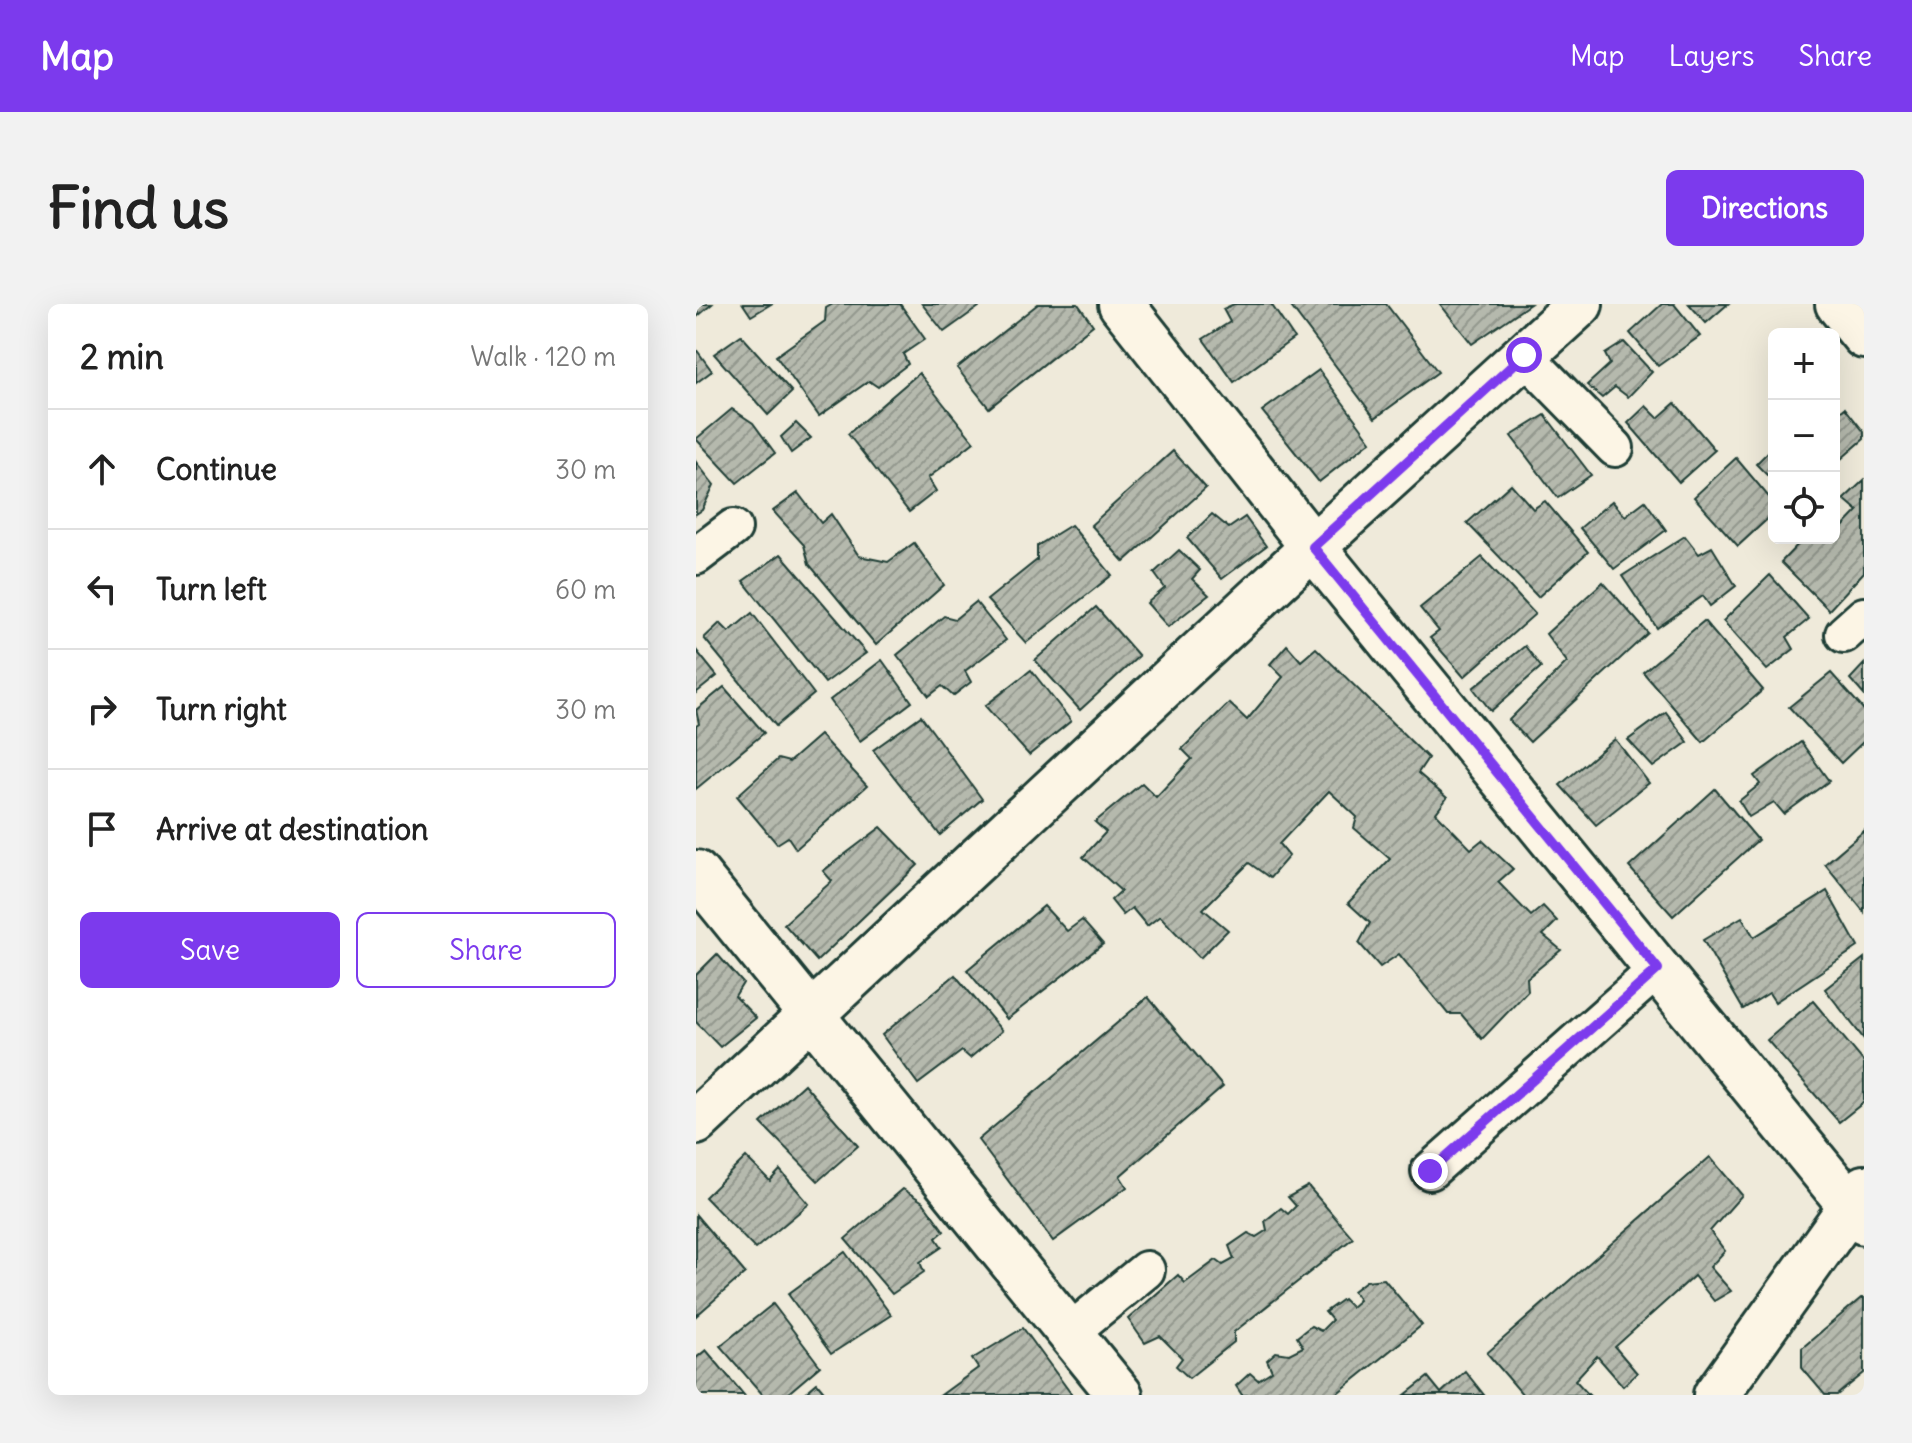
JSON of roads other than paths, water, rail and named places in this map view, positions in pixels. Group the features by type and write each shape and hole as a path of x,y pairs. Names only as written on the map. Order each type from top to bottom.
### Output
{"street":[{"path":"1121,304 1313,547 1658,969 1860,1205 1716,1395"},
{"path":"696,1122 1313,547 1580,304"},
{"path":"1838,304 1864,336"},
{"path":"696,873 1120,1395"}],"lane":[{"path":"1524,355 1615,448"},
{"path":"696,556 733,528"},
{"path":"1430,1171 1658,969"},
{"path":"1069,1333 1146,1270"}]}
